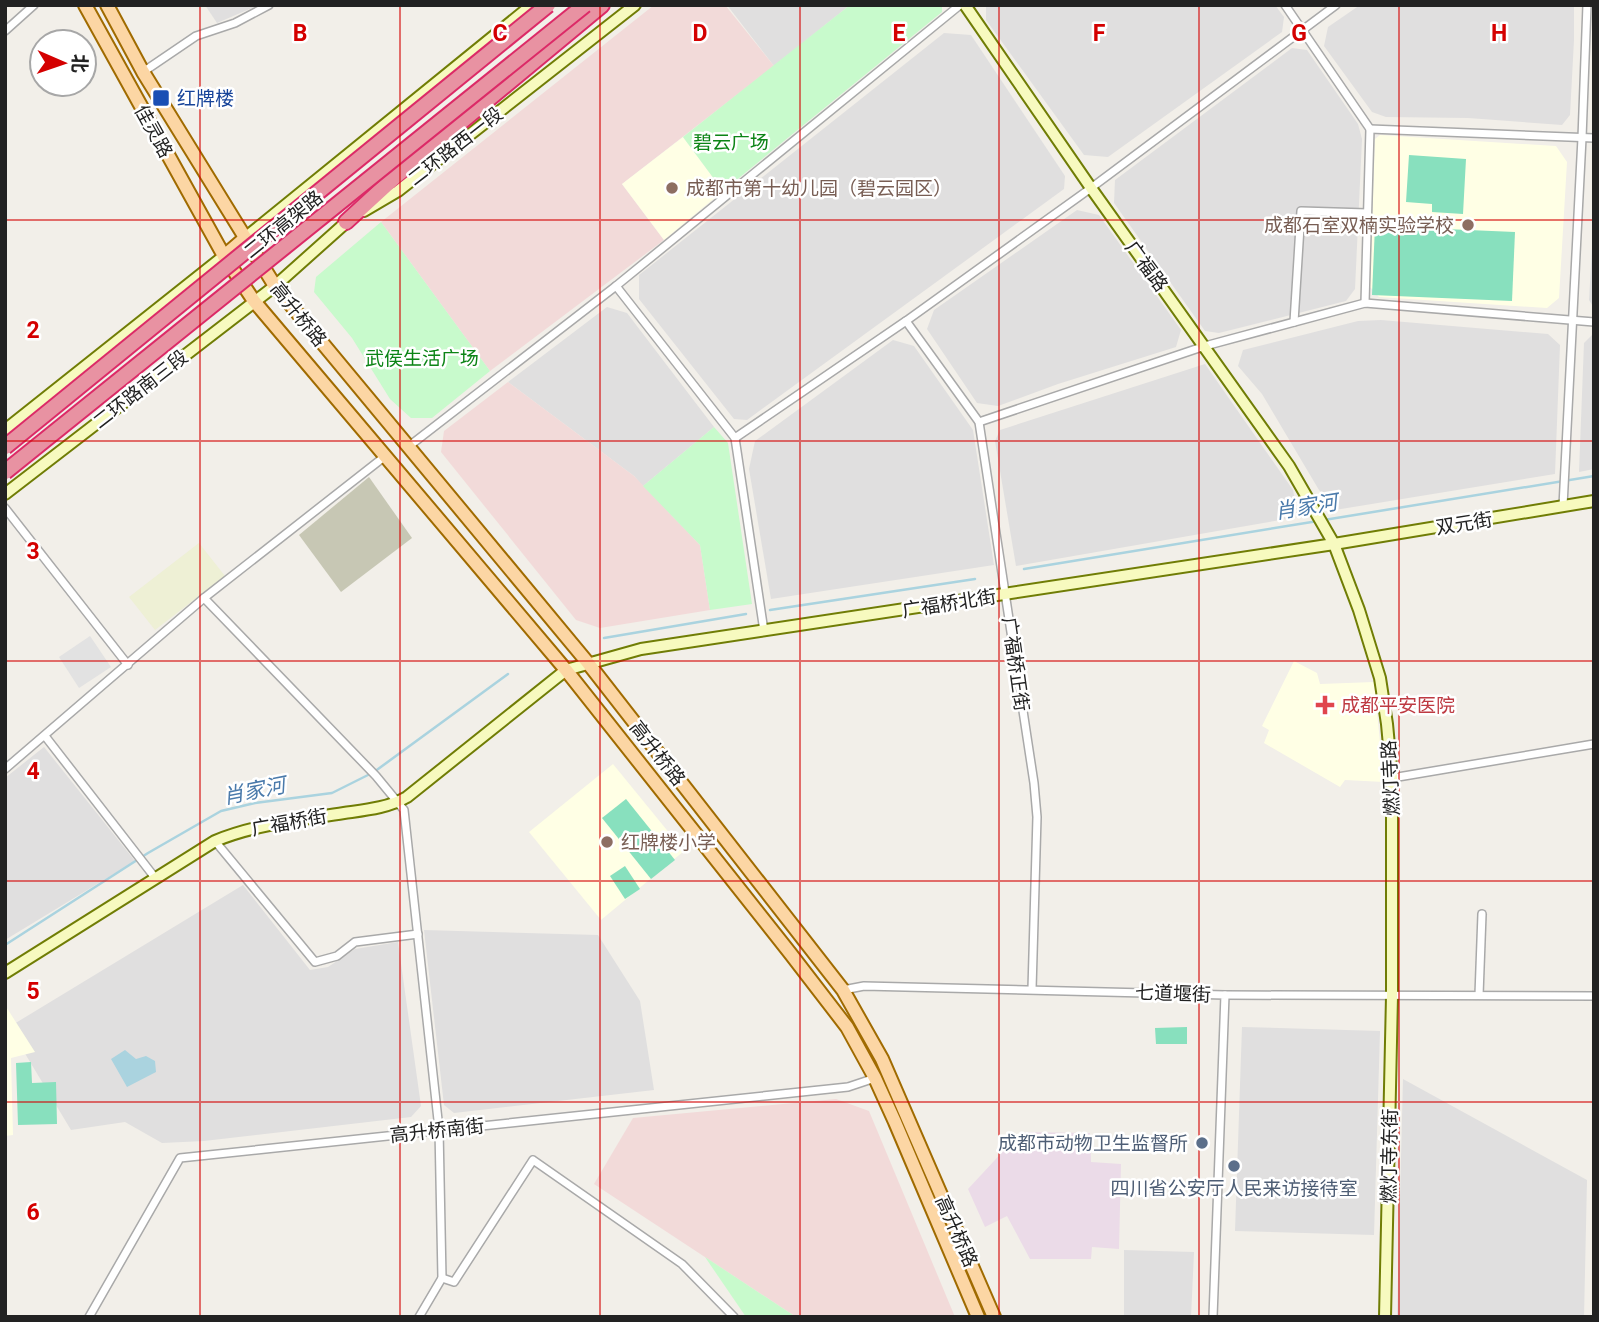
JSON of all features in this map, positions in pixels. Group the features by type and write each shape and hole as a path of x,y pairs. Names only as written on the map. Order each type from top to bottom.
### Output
{"highway":[{"name":"二环高架路","path":"5,446 548,5"},
{"name":"二环高架路","path":"5,472 585,5"},
{"path":"346,222 396,176 602,5"}],"main road":[{"name":"佳灵路","path":"85,5 224,256"},
{"name":"佳灵路","path":"107,5 143,72 246,238"},
{"path":"5,430 532,5"},
{"name":"二环路西一段","path":"275,286 346,222 398,191 635,5"},
{"name":"广福路","path":"965,5 1091,188 1289,466 1325,528"},
{"name":"高升桥路","path":"246,238 275,286 588,663 843,990 881,1059 994,1317"},
{"name":"高升桥路","path":"224,256 254,301 566,670 846,1027 875,1078 978,1317"},
{"name":"二环路南三段","path":"5,494 275,286"},
{"name":"双元街","path":"1334,544 1594,501"},
{"name":"燃灯寺路","path":"1325,528 1334,544 1359,610 1380,678 1387,724 1392,778 1392,996"},
{"name":"广福桥北街","path":"566,670 641,649 1334,544"},
{"name":"广福桥街","path":"5,973 215,841 255,827 400,802 566,670"},
{"name":"燃灯寺东街","path":"1385,1317 1392,996"}],"street":[{"path":"5,31 34,5"},
{"path":"143,72 196,36 235,23 269,5"},
{"path":"408,447 616,286 960,5"},
{"path":"1285,5 1370,129 1364,303"},
{"path":"735,438 906,321 1091,188 1336,5"},
{"path":"1563,506 1587,5"},
{"path":"1370,129 1594,138"},
{"path":"1294,322 1301,211 1367,213"},
{"path":"616,286 735,438 764,631"},
{"path":"979,422 1205,346 1364,303 1594,321"},
{"name":"广福桥正街","path":"906,321 979,422 1034,783 1037,817 1032,989"},
{"path":"5,769 204,598 384,457"},
{"path":"5,508 128,665"},
{"path":"204,598 376,776 404,810 439,1129 442,1278 419,1317"},
{"path":"45,736 156,879"},
{"path":"1392,778 1594,744"},
{"path":"215,841 315,962 337,956 355,942 418,934"},
{"path":"1479,995 1482,914"},
{"name":"七道堰街","path":"843,990 864,986 1225,995 1213,1317"},
{"path":"1225,995 1594,996"},
{"name":"高升桥南街","path":"89,1317 180,1158 848,1087 875,1078"},
{"path":"442,1278 454,1282 533,1160 682,1264 734,1317"}],"shaded area":[{"path":"205,5 259,5 217,23"},
{"path":"654,5 725,5 774,66 622,184 664,240 490,371 381,222"},
{"path":"727,5 850,5 774,66"},
{"path":"986,5 1275,5 1284,17 1282,32 1108,157 1084,155 986,20"},
{"path":"1360,5 1574,5 1570,115 1562,125 1468,118 1386,117 1372,112 1324,46 1328,27"},
{"path":"944,33 971,35 1065,176 1064,189 747,420 734,419 639,299 639,275"},
{"path":"1292,48 1307,50 1358,124 1362,139 1355,289 1346,301 1219,333 1205,331 1114,203 1115,180"},
{"name":"成都石室双楠实验学校","path":"1380,135 1556,146 1567,162 1559,298 1547,308 1379,297 1370,287 1375,139"},
{"name":"成都市第十幼儿园（碧云园区）","path":"683,137 723,191 664,240 622,184"},
{"path":"1077,210 1099,215 1181,330 1176,347 998,406 977,403 927,329 934,310"},
{"path":"1594,214 1594,308 1589,300"},
{"path":"607,307 627,313 714,427 643,486 634,476 508,382"},
{"path":"1381,320 1548,334 1560,345 1555,474 1335,510 1319,490 1262,394 1238,366 1243,350 1358,321"},
{"path":"1594,333 1594,469 1579,472 1584,343"},
{"path":"893,340 914,346 973,430 994,565 771,599 749,469 755,441"},
{"path":"1205,364 1293,490 1298,517 1016,566 995,441 1000,430"},
{"path":"508,382 634,476 700,545 710,610 600,628 576,620 441,452 444,431"},
{"path":"369,477 412,538 341,592 299,535"},
{"path":"199,543 225,576 155,630 129,597"},
{"path":"90,636 111,667 79,688 59,657"},
{"name":"成都平安医院","path":"1294,661 1317,673 1320,684 1374,682 1384,782 1345,780 1340,787 1264,743 1269,730 1262,726"},
{"path":"44,747 135,861 5,940 5,778"},
{"name":"红牌楼小学","path":"613,764 684,851 601,920 529,832"},
{"path":"243,885 310,970 328,967 355,949 398,942 421,1106 411,1117 204,1141 162,1143 125,1122 71,1130 9,1027"},
{"path":"424,930 598,935 640,1001 654,1090 454,1113 444,1105"},
{"path":"5,1005 35,1052 11,1058 13,1135 5,1136"},
{"path":"1242,1027 1380,1031 1374,1235 1235,1231"},
{"path":"1403,1079 1587,1180 1584,1317 1397,1317"},
{"path":"836,1099 869,1111 955,1317 796,1317 594,1184 633,1118"},
{"path":"1021,1132 1090,1133 1091,1162 1121,1164 1119,1249 1092,1247 1091,1259 1030,1259 1007,1216 985,1227 968,1189"},
{"path":"1124,1250 1194,1252 1191,1317 1124,1317"}],"green space":[{"name":"碧云广场","path":"850,5 942,5 942,12 723,191 683,137"},
{"path":"1409,155 1466,159 1463,214 1432,212 1432,204 1406,202"},
{"name":"武侯生活广场","path":"381,222 490,371 432,418 411,418 390,399 352,338 314,292 316,277"},
{"path":"1375,226 1515,232 1512,301 1372,295"},
{"path":"714,427 728,443 752,604 710,610 700,545 643,486"},
{"path":"626,799 675,860 651,879 602,818"},
{"path":"625,866 640,889 625,899 610,876"},
{"path":"1187,1027 1187,1044 1156,1044 1155,1028"},
{"path":"31,1062 32,1083 56,1082 57,1124 18,1125 16,1063"},
{"path":"705,1257 796,1317 746,1317"}],"water":[{"path":"125,1050 136,1059 146,1056 155,1061 156,1072 127,1087 111,1059"}],"waterway":[{"name":"肖家河","path":"1324,520 1594,476"},
{"name":"肖家河","path":"1024,569 1318,521"},
{"name":"肖家河","path":"770,610 975,579"},
{"name":"肖家河","path":"604,638 746,614"},
{"name":"肖家河","path":"5,945 148,853 221,811 255,803 332,793 374,772 508,674"}],"place":[{"name":"红牌楼","path":"161,98"},
{"name":"成都市第十幼儿园（碧云园区）","path":"672,188"},
{"name":"成都石室双楠实验学校","path":"1468,225"},
{"name":"成都平安医院","path":"1325,705"},
{"name":"红牌楼小学","path":"607,842"},
{"name":"成都市动物卫生监督所","path":"1202,1143"},
{"name":"四川省公安厅人民来访接待室","path":"1234,1166"}]}
